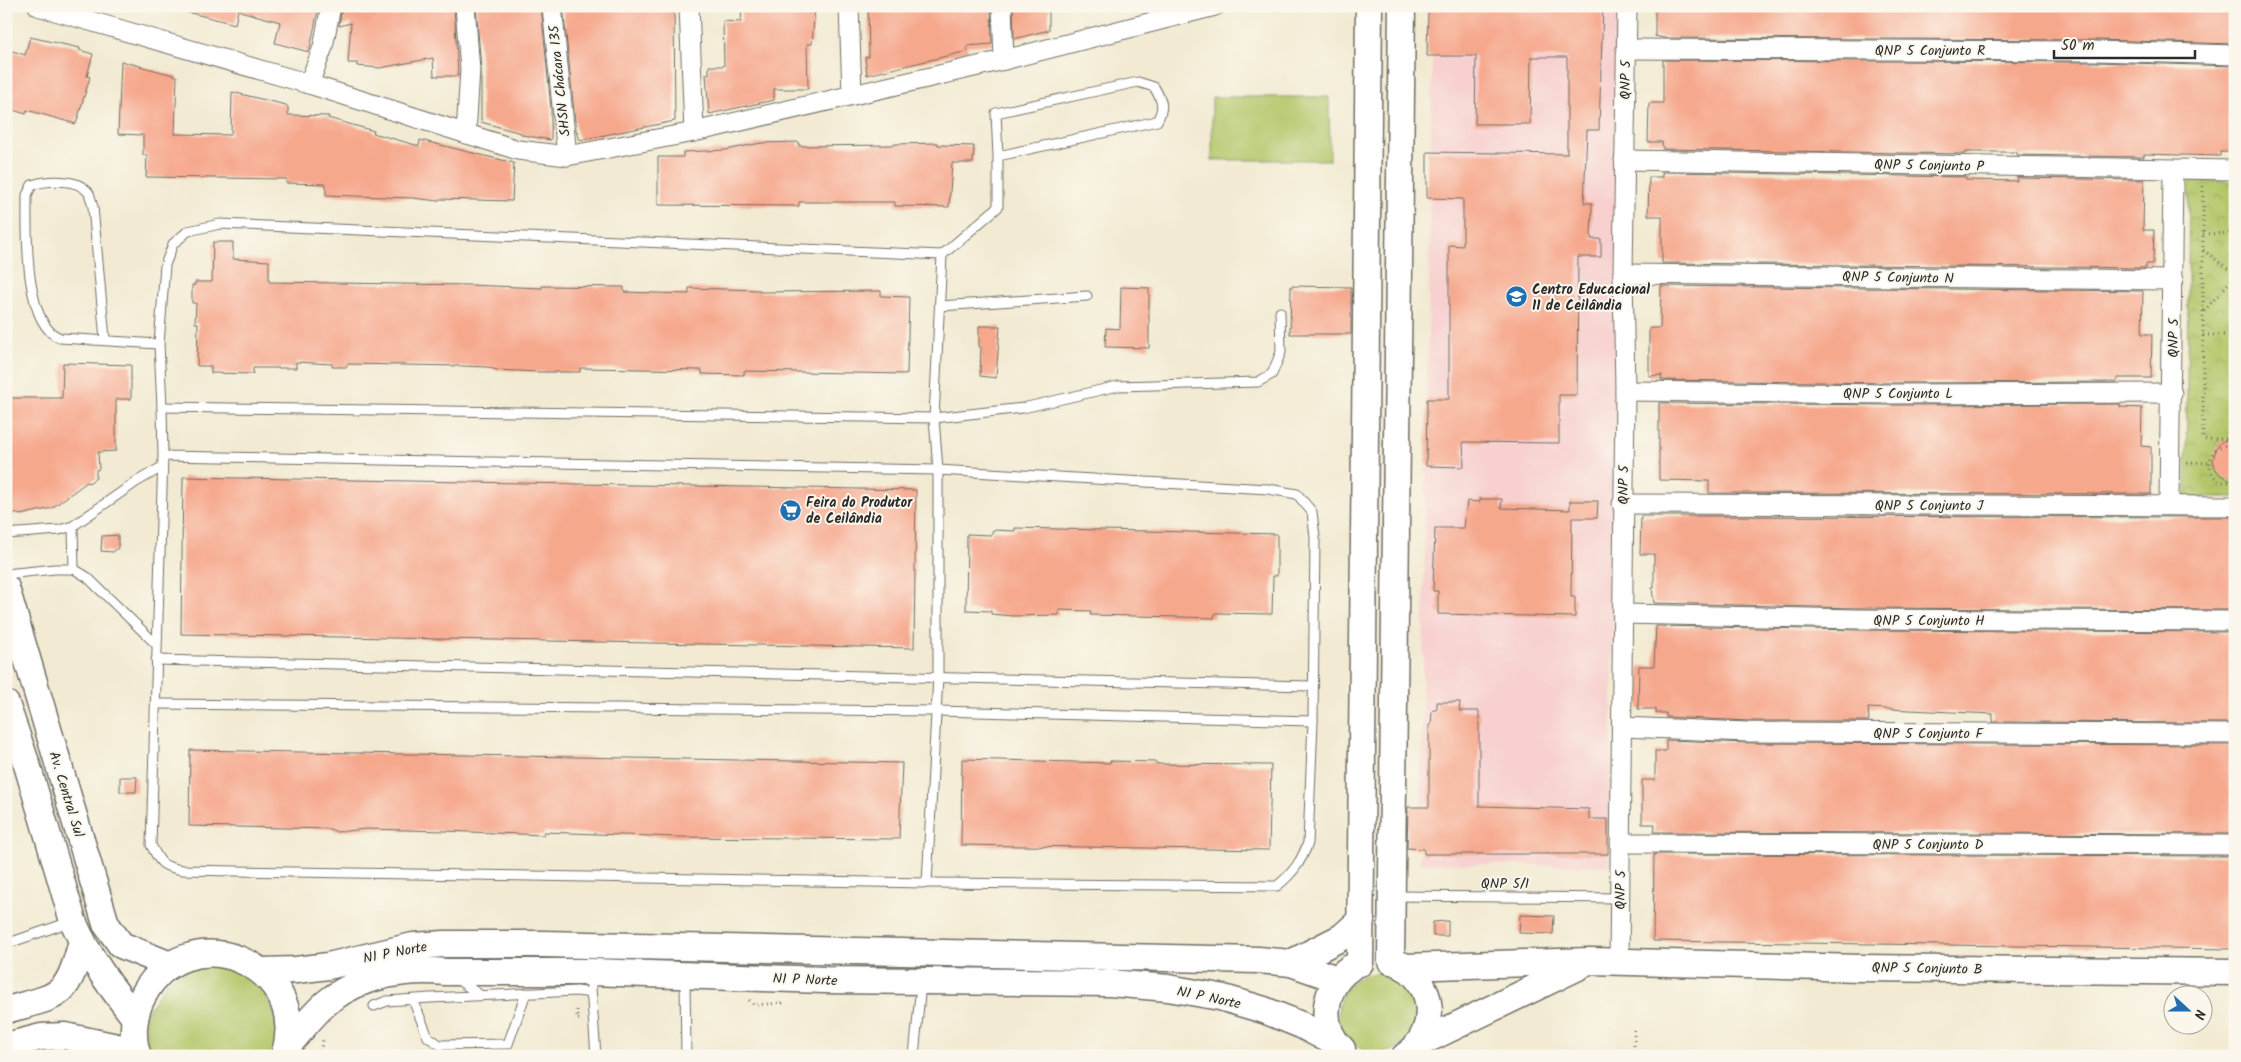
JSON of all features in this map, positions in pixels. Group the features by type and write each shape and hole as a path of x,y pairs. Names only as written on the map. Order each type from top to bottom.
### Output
{"main road":[{"path":"1360,963 1370,6"},
{"path":"1397,964 1390,896 1402,6"},
{"name":"Av. Central Sul","path":"6,588 106,924 121,945 170,965"},
{"path":"6,704 12,741 28,768 77,931 106,981 135,1018"},
{"path":"1290,963 1342,937 1361,920"},
{"path":"6,1010 54,997 66,985 75,969 77,931"},
{"name":"N1 P Norte","path":"261,971 296,970 328,966 413,946 444,944 543,944 1258,960 1290,963 1337,979"},
{"path":"6,1046 41,1037 65,1036 137,1053 134,1034 135,1018 147,988 157,975 170,965 192,956 217,953 240,959 261,971 273,983 287,1012 289,1028 286,1050"},
{"path":"1343,1050 1329,1029 1326,1012 1329,995 1337,979 1344,972 1360,963 1380,960 1397,964 1590,961 1619,963"},
{"path":"1413,1049 1590,961"},
{"name":"QNP 5 Conjunto B","path":"1619,963 2235,972"},
{"path":"1397,964 1418,978 1426,992 1430,1010 1428,1027 1413,1049"},
{"name":"N1 P Norte","path":"286,1050 315,1013 330,1000 366,980 426,970 590,982 685,976 1110,983 1168,988 1220,997 1264,1010 1301,1025 1343,1050"}],"street":[{"path":"38,6 309,84 518,150 567,156 694,132 1004,60 1204,8"},
{"path":"309,84 323,47 331,6"},
{"path":"465,6 470,70 466,134"},
{"name":"SHSN Chácara 135","path":"552,6 567,156"},
{"path":"689,6 694,132"},
{"path":"849,6 852,94"},
{"path":"1002,6 1004,60"},
{"name":"QNP 5","path":"1619,963 1623,614 1622,504 1625,391 1623,274 1627,6"},
{"name":"QNP 5 Conjunto R","path":"1626,49 2094,51 2235,55"},
{"name":"QNP 5 Conjunto P","path":"1624,160 2235,170"},
{"name":"QNP 5","path":"2169,505 2174,280 2173,170"},
{"name":"QNP 5 Conjunto N","path":"1623,274 2174,280"},
{"name":"QNP 5 Conjunto L","path":"1625,391 1890,394 2172,393"},
{"name":"QNP 5 Conjunto J","path":"1622,504 2235,506"},
{"name":"QNP 5 Conjunto H","path":"1623,614 1868,619 2235,621"},
{"name":"QNP 5 Conjunto F","path":"1622,727 1758,732 2235,734"},
{"name":"QNP 5 Conjunto D","path":"1621,843 2235,845"}],"lane":[{"path":"162,456 938,470 1268,488 1297,494 1312,512 1315,537 1313,721 1308,843 1302,860 1292,874 1277,886 927,884 183,870 169,868 160,862 151,845 157,704 156,644 162,468 159,344 165,265 172,244 188,231 220,224 942,255 998,207 996,113 1138,82 1154,87 1162,100 1162,111 1157,121 998,156"},
{"path":"105,339 93,207 89,193 78,184 42,182 32,185 27,195 28,267 39,314 48,330 60,338 105,339 159,344"},
{"path":"927,884 938,676 938,470 934,418 942,255"},
{"path":"940,306 1087,296"},
{"path":"162,407 934,418 1023,408 1118,386 1258,382 1272,374 1280,352 1280,312"},
{"path":"6,534 59,530 73,526 136,482 162,468"},
{"path":"73,526 74,569"},
{"path":"6,574 74,569 87,577 156,644"},
{"path":"156,660 938,676 1312,686"},
{"path":"157,704 937,711 1313,721"},
{"name":"QNP 5/1","path":"1390,896 1620,898"},
{"path":"6,944 77,931"},
{"path":"446,972 480,995"},
{"path":"685,976 686,1056"},
{"path":"914,1056 921,981"},
{"path":"374,1006 387,1002 480,995 577,991 590,982"},
{"path":"590,982 596,1056"},
{"path":"413,1000 428,1037 440,1045 508,1044 526,993"}],"path":[{"path":"2203,181 2203,439 2235,439"},
{"path":"2203,234 2235,233"},
{"path":"2203,249 2235,275 2203,312"},
{"path":"2203,335 2235,335"},
{"path":"2235,446 2227,445 2216,450 2209,463 2211,472 2215,477 2226,483 2235,481"},
{"path":"2187,462 2209,463"},
{"path":"1634,1028 1634,1056"},
{"path":"319,1056 323,1040"}],"shaded area":[{"path":"1433,6 1621,6 1610,866 1420,863"}],"green space":[{"path":"1212,97 1329,97 1330,160 1212,160"},
{"path":"2189,181 2235,181 2235,497 2186,497"},
{"path":"220,965 246,975 263,990 269,1000 276,1022 277,1034 273,1056 147,1056 145,1015 168,980 192,967"},
{"path":"1370,973 1386,973 1407,984 1418,1005 1418,1021 1407,1042 1386,1053 1370,1053 1356,1047 1344,1035 1338,1021 1338,1005 1344,991 1356,979"}],"building":[{"path":"188,6 239,6 235,24 187,12"},
{"path":"241,6 319,6 309,52 275,43 280,22 240,11"},
{"path":"342,6 454,6 458,76 434,76 433,58 380,68 357,66 357,63 348,63 351,23 339,26"},
{"path":"476,6 541,6 551,109 551,140 522,135 521,133 481,122 481,69"},
{"path":"563,6 674,6 675,121 580,140 576,130"},
{"path":"742,6 815,6 812,44 807,44 808,89 774,89 774,100 709,114 706,74 709,74 709,66 724,66 723,21 741,22"},
{"path":"868,6 991,8 992,44 967,46 968,51 867,75 865,57 869,57"},
{"path":"1013,6 1049,6 1049,30 1014,39"},
{"name":"Centro Educacional 11 de Ceilândia","path":"1445,6 1603,6 1599,130 1587,130 1584,203 1592,203 1591,239 1601,239 1601,257 1578,257 1577,395 1559,395 1559,443 1463,442 1464,467 1426,466 1427,399 1449,399 1449,245 1463,246 1463,199 1427,198 1427,152 1567,154 1567,57 1531,57 1530,124 1475,124 1476,56 1427,56 1428,10 1445,10"},
{"path":"1655,6 2235,6 2235,44 2095,40 1664,38 1655,36"},
{"path":"30,37 80,48 79,50 93,54 87,76 90,77 76,124 27,110 26,114 6,108 6,49 25,55"},
{"path":"1663,60 2095,62 2235,66 2235,152 2220,152 2220,156 2144,154 2144,157 2017,155 2017,152 1966,152 1966,154 1663,149 1662,142 1648,142 1649,103 1663,103"},
{"path":"121,61 177,76 175,134 231,135 232,92 286,105 288,107 288,115 329,116 328,118 419,146 420,140 514,163 512,201 439,199 438,201 413,198 326,195 326,184 286,183 286,179 146,177 147,155 143,155 143,135 118,134"},
{"path":"799,142 799,146 938,143 938,145 974,146 973,163 952,163 949,207 895,206 895,202 799,202 799,206 658,205 658,157 683,157 683,152 726,150 761,143"},
{"path":"1662,172 1966,177 1966,180 2017,181 2017,178 2144,180 2143,230 2154,230 2153,264 2146,264 2146,268 1662,263 1662,216 1648,216 1649,177 1662,177"},
{"path":"213,242 233,242 233,259 269,261 269,282 542,288 542,286 624,287 624,292 689,294 689,288 760,290 760,292 881,291 881,296 909,297 907,374 744,371 744,375 702,374 702,370 580,368 580,372 538,372 462,366 347,364 347,367 332,367 332,364 296,362 296,368 253,368 253,374 211,373 211,366 197,366 198,323 195,323 196,303 192,303 192,285 195,285 195,282 212,282"},
{"path":"1291,286 1351,287 1351,334 1290,334"},
{"path":"1661,286 2143,291 2142,334 2152,334 2151,378 2117,378 2117,382 1890,383 1661,380 1662,375 1649,376 1649,328 1660,328"},
{"path":"1121,287 1149,288 1149,348 1105,347 1106,328 1120,329"},
{"path":"979,326 1000,326 996,378 980,376 981,347 979,347"},
{"path":"63,363 131,365 131,399 116,399 116,451 98,452 99,469 96,470 96,478 89,483 87,482 52,508 20,515 16,513 6,517 6,398 62,398"},
{"path":"1659,403 2120,404 2120,407 2142,408 2141,446 2151,447 2151,494 1709,493 1709,481 1659,480"},
{"path":"2235,438 2235,482 2220,475 2215,468 2213,460 2217,446 2223,441"},
{"path":"183,477 916,490 914,648 181,634"},
{"path":"1480,499 1502,499 1501,508 1570,510 1570,501 1598,501 1597,518 1572,518 1571,597 1575,597 1575,617 1438,614 1438,591 1433,591 1435,528 1464,528 1467,501 1480,502"},
{"path":"1641,516 2235,517 2235,610 1858,608 1654,603 1652,588 1654,588 1654,554 1640,554"},
{"path":"1015,528 1277,534 1277,576 1273,576 1272,614 1215,613 1214,618 1090,615 1091,611 1059,610 1059,615 1013,616 991,614 991,611 966,610 967,534 991,535 993,530 1015,531"},
{"path":"118,535 118,548 113,552 101,551 102,536"},
{"path":"1656,626 1858,630 2235,632 2235,723 1993,722 1993,714 1868,708 1869,721 1748,721 1666,717 1666,713 1656,713 1656,709 1638,709 1639,666 1654,666"},
{"path":"1437,702 1460,702 1459,711 1479,711 1479,806 1589,809 1589,819 1608,819 1608,854 1424,854 1424,849 1407,848 1408,807 1429,807 1429,725 1431,725 1432,711 1437,709"},
{"path":"1666,740 1748,743 2235,745 2235,834 1654,832 1655,824 1642,824 1642,780 1655,780 1655,751 1666,751"},
{"path":"190,750 902,763 899,839 676,837 544,832 544,835 366,829 337,832 330,829 189,826"},
{"path":"962,759 1271,765 1269,850 961,845"},
{"path":"120,777 137,777 136,792 120,792"},
{"path":"1654,854 2235,856 2235,949 1653,941"},
{"path":"1520,915 1554,916 1553,934 1519,933"},
{"path":"1448,921 1448,936 1433,936 1433,922"}],"place":[{"name":"Centro Educacional 11 de Ceilândia","path":"1516,297"},
{"name":"Feira do Produtor de Ceilândia","path":"790,510"}]}
